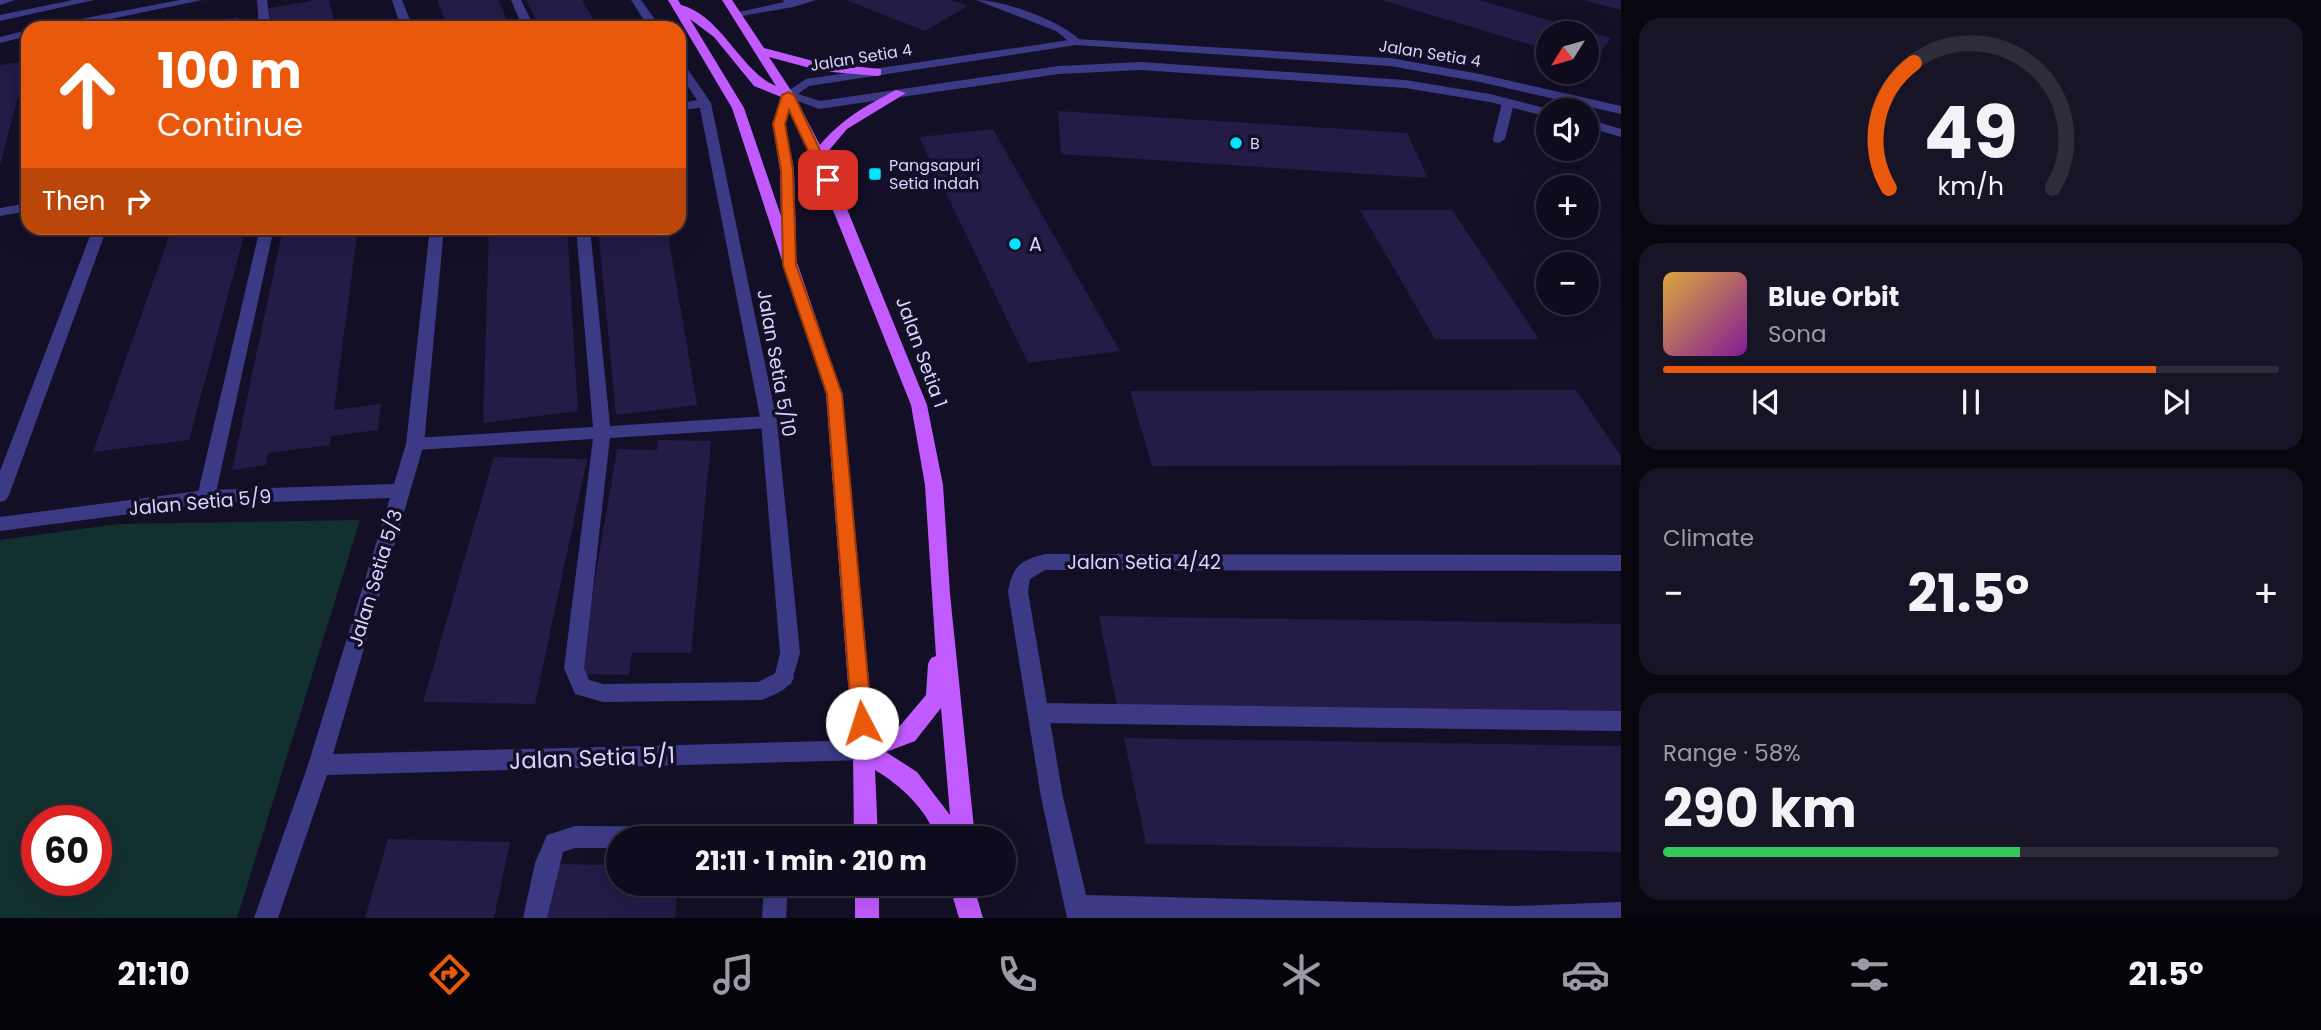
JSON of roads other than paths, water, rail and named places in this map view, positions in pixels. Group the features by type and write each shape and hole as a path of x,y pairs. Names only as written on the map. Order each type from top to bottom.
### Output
{"main road":[{"name":"Jalan Setia 1","path":"727,0 788,95 818,155 919,405 934,485 940,594 963,826"},
{"path":"674,2 718,35 758,83 788,95 779,124 787,170 790,265"},
{"path":"674,2 685,21"},
{"path":"686,22 738,108 834,394 864,750 866,826"},
{"path":"757,50 821,67 877,72"},
{"path":"818,155 852,120 900,93"},
{"path":"864,750 907,734 936,698 940,594"},
{"path":"864,750 909,779 944,826"},
{"path":"867,896 867,918"},
{"path":"965,896 971,918"},
{"path":"969,896 971,918"}],"street":[{"path":"0,2 10,0"},
{"path":"0,18 89,0"},
{"path":"122,21 197,0"},
{"path":"262,0 264,21"},
{"path":"397,0 404,21"},
{"path":"516,0 526,21"},
{"path":"636,0 650,21"},
{"path":"736,14 811,0"},
{"path":"981,0 1060,29 1076,42"},
{"path":"0,40 21,35"},
{"name":"Jalan Setia 4","path":"788,95 806,83 1076,42 1390,62 1480,78 1621,110"},
{"name":"Jalan Setia 4","path":"788,95 819,105 1059,70 1141,66 1405,84 1536,110"},
{"name":"Jalan Setia 5/10","path":"602,433 574,668 582,687 603,692 761,691 783,678 790,653 769,422 705,103 686,74"},
{"path":"686,106 705,103"},
{"path":"1499,138 1508,103"},
{"path":"1599,127 1621,133"},
{"path":"0,212 21,209"},
{"path":"0,495 97,235"},
{"path":"206,497 265,235"},
{"name":"Jalan Setia 5/3","path":"267,918 319,765 415,444 436,235"},
{"path":"584,235 602,433"},
{"path":"415,444 769,422"},
{"name":"Jalan Setia 5/9","path":"0,524 206,497 401,491"},
{"name":"Jalan Setia 4/42","path":"1078,913 1052,797 1018,592 1021,575 1033,565 1045,562 1621,563"},
{"path":"1040,713 1621,721"},
{"name":"Jalan Setia 5/1","path":"319,765 864,750"},
{"path":"535,918 547,863 555,843 575,837 606,837"},
{"path":"774,918 775,896"},
{"path":"1078,913 1516,918 1621,914"}],"place":[{"name":"B","path":"1236,143"},
{"name":"Pangsapuri Setia Indah","path":"875,174"},
{"name":"A","path":"1015,244"}]}
